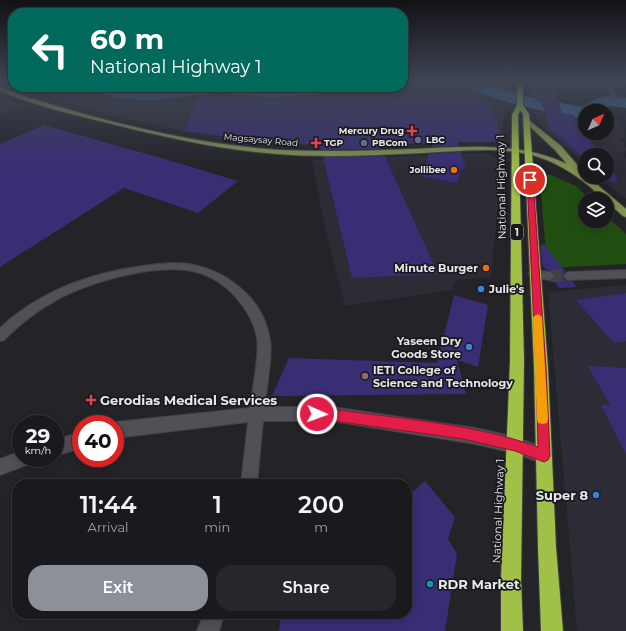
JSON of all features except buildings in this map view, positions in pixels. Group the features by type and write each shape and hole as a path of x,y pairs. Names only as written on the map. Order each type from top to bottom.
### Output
{"highway":[{"name":"National Highway 1","path":"512,631 511,579 515,445 517,238 515,115 517,110"},
{"name":"1","path":"524,110 526,114 534,274 541,368 547,547 552,631"}],"main road":[{"name":"Magsaysay Road","path":"64,110 130,127 222,146 278,152 336,153 491,148 515,149 528,151 558,161 578,171"},
{"path":"526,120 558,148 578,171"},
{"path":"592,184 626,214"}],"street":[{"path":"0,336 22,317 44,302 87,282 138,270 177,266 199,269 216,276 234,288 252,308 264,338 250,479"},
{"path":"534,274 550,276"},
{"path":"568,276 626,274"},
{"path":"124,429 192,420 257,414 332,414 463,434 515,445 544,456"},
{"path":"0,467 12,462"},
{"path":"208,631 212,619"}],"shaded area":[{"path":"0,110 8,110 0,113"},
{"path":"94,110 505,110 501,141 327,146 259,142 160,127"},
{"path":"533,110 578,113 578,140 614,140 615,116 626,138 619,138 626,149 626,151 622,151 626,160 626,199 608,184 614,184 614,148 578,148 578,158 541,125"},
{"path":"480,153 492,155 499,160 498,204 491,277 456,280 452,290 345,306 324,223 312,160"},
{"name":"Super 8","path":"626,285 626,631 577,631 548,292"}],"green space":[{"path":"549,174 576,186 582,192 578,192 578,228 614,228 614,223 626,234 626,264 547,268 540,178 542,175"}],"waterway":[{"path":"569,110 578,112"}],"tunnel":[{"path":"550,276 568,276"}],"slow traffic":[{"path":"538,317 543,419"}],"place":[{"name":"Mercury Drug","path":"412,131"},
{"name":"LBC","path":"418,140"},
{"name":"TGP","path":"316,143"},
{"name":"PBCom","path":"364,143"},
{"name":"Jollibee","path":"454,170"},
{"name":"Minute Burger","path":"486,268"},
{"name":"Julie's","path":"481,289"},
{"name":"Yaseen Dry Goods Store","path":"469,347"},
{"name":"IETI College of Science and Technology","path":"365,376"},
{"name":"Gerodias Medical Services","path":"91,400"},
{"name":"Super 8","path":"596,495"},
{"name":"RDR Market","path":"430,584"}],"route":[{"path":"317,414 332,414 475,436 515,445 544,456 541,368 534,274 530,180"}]}
